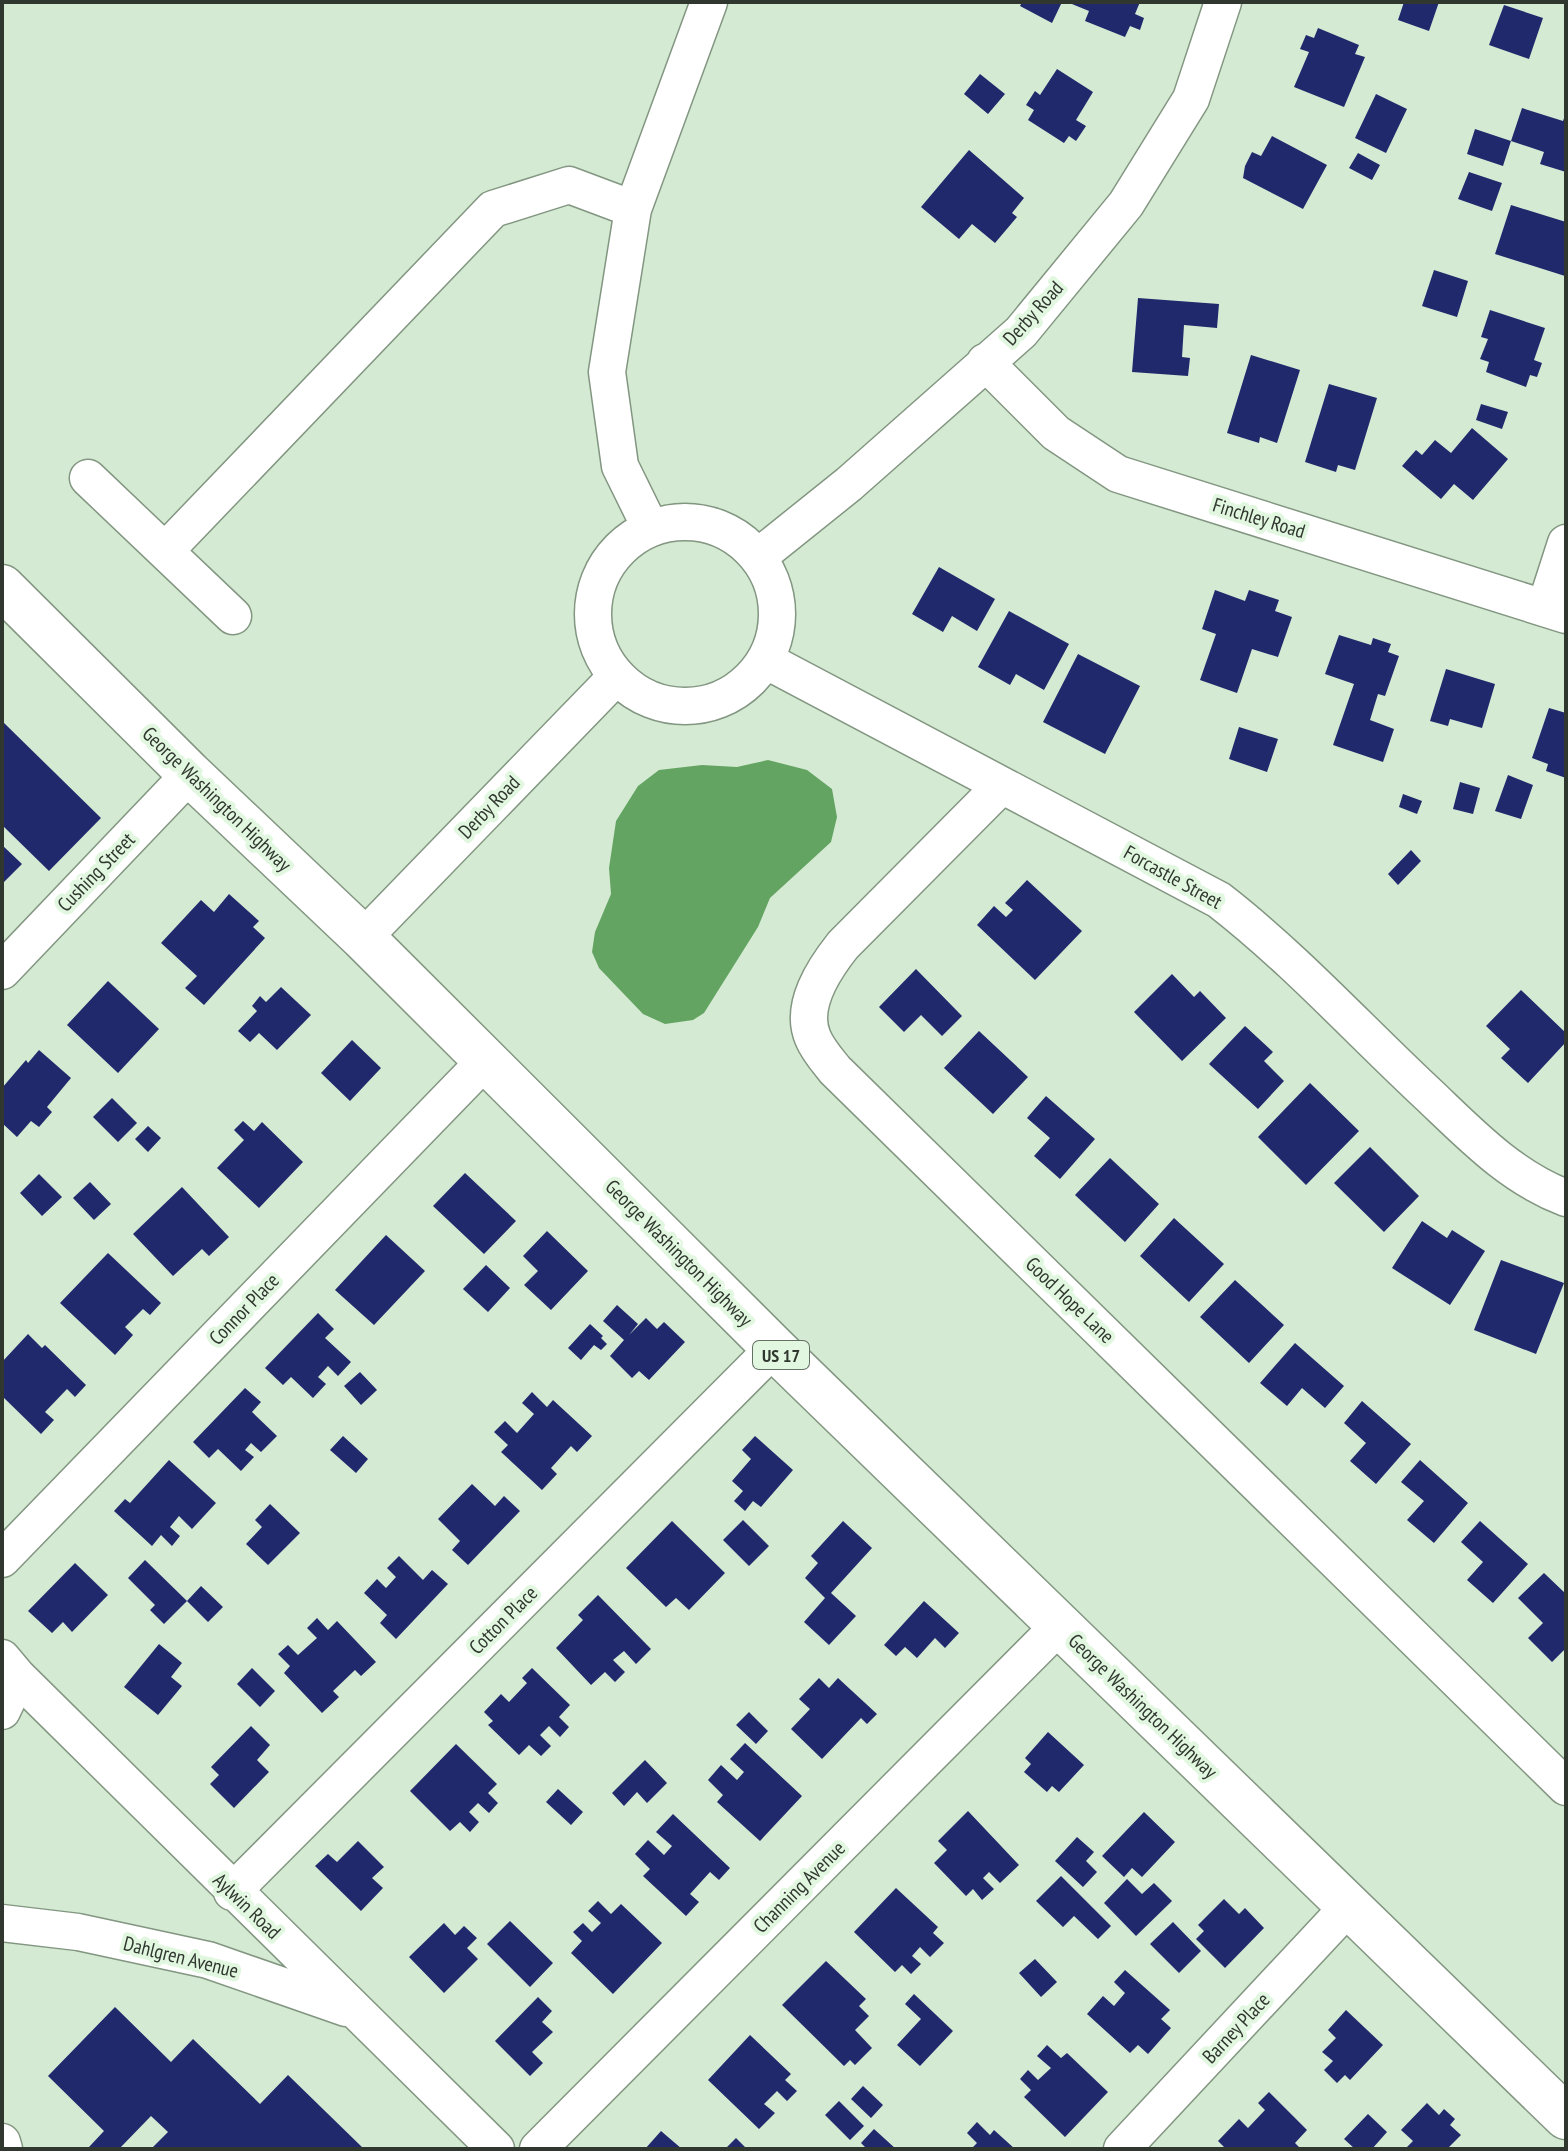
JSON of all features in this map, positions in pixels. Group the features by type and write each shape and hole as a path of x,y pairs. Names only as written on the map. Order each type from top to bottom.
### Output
{"main road":[{"name":"George Washington Highway","path":"2,587 190,774 363,938 774,1348 1566,2117"}],"street":[{"path":"650,527 620,466 607,372 633,209 709,2"},
{"name":"Derby Road","path":"758,557 849,484 1021,332 1126,204 1191,99 1223,2"},
{"path":"166,550 493,209 569,185 633,209"},
{"name":"Finchley Road","path":"985,362 1056,433 1118,474 1556,611"},
{"path":"88,478 233,616"},
{"path":"680,521 709,524 736,536 758,557 771,580 777,608 775,634 765,660 747,683 723,698 695,706 666,705 639,695 616,677 600,652 592,623 594,593 605,566 625,543 650,527 680,521"},
{"path":"1556,611 1566,543"},
{"name":"Forcastle Street","path":"765,660 1219,900 1267,937 1351,1023 1494,1157 1539,1188 1566,1198"},
{"name":"Derby Road","path":"363,938 616,677"},
{"name":"Cushing Street","path":"2,971 190,774"},
{"name":"Good Hope Lane","path":"1001,786 843,945 825,967 814,991 810,1011 811,1035 820,1051 835,1070 1566,1787"},
{"name":"Connor Place","path":"2,1559 486,1060"},
{"name":"Cotton Place","path":"232,1892 774,1348"},
{"name":"Channing Avenue","path":"538,2149 1060,1625"},
{"path":"2,1711 10,1668"},
{"name":"Aylwin Road","path":"10,1668 232,1892 496,2149"},
{"name":"Barney Place","path":"1122,2149 1349,1906"},
{"name":"Dahlgren Avenue","path":"2,1923 78,1932 208,1960 355,2012"},
{"path":"2,2142 4,2149"}],"shaded area":[{"path":"768,760 807,770 832,789 837,817 831,842 770,898 758,927 704,1013 693,1020 665,1024 643,1014 599,968 592,952 595,932 611,894 609,868 616,821 638,786 659,770 702,765 737,767"}],"building":[{"path":"1022,2 1062,2 1052,23 1020,6"},
{"path":"1067,2 1140,2 1135,14 1144,18 1140,30 1130,26 1125,37 1085,21 1089,11"},
{"path":"1404,2 1439,2 1429,31 1398,20"},
{"path":"1504,5 1543,18 1529,59 1489,45"},
{"path":"1318,28 1359,45 1355,54 1365,57 1344,107 1294,87 1309,52 1300,49 1306,35 1314,38"},
{"path":"1057,69 1093,92 1076,120 1086,126 1076,141 1069,136 1064,143 1028,120 1034,110 1026,105 1035,91 1040,95"},
{"path":"980,74 1005,94 988,114 964,94"},
{"path":"1376,94 1407,109 1386,153 1355,138"},
{"path":"1522,108 1563,121 1566,113 1566,172 1540,164 1544,152 1511,141"},
{"path":"1475,129 1511,141 1503,166 1467,154"},
{"path":"1272,136 1327,165 1303,209 1243,178 1252,152 1261,156"},
{"path":"969,150 1024,198 1012,213 1017,217 995,243 972,224 959,239 921,207"},
{"path":"1358,153 1380,165 1372,180 1349,168"},
{"path":"1469,172 1502,183 1492,211 1458,199"},
{"path":"1511,205 1566,222 1565,276 1495,254"},
{"path":"1434,270 1468,281 1457,317 1422,306"},
{"path":"1138,298 1219,304 1217,328 1184,325 1182,357 1190,358 1188,376 1132,372"},
{"path":"1490,310 1545,328 1534,360 1542,363 1537,377 1530,375 1526,387 1486,372 1489,362 1480,359 1488,339 1481,337"},
{"path":"1251,355 1300,370 1277,443 1260,437 1259,443 1227,433"},
{"path":"1329,384 1377,398 1355,470 1338,465 1336,472 1305,462"},
{"path":"1481,404 1508,412 1502,429 1476,420"},
{"path":"1472,428 1508,459 1473,500 1454,484 1441,499 1402,466 1416,450 1422,455 1435,440 1451,453"},
{"path":"939,567 995,599 977,631 952,616 943,632 912,614"},
{"path":"1215,590 1245,601 1249,590 1279,600 1275,611 1292,617 1278,657 1252,649 1237,693 1200,680 1216,634 1202,629"},
{"path":"1009,611 1069,644 1044,690 1016,674 1010,685 978,667"},
{"path":"1339,635 1371,645 1373,638 1391,644 1388,652 1399,656 1385,696 1378,694 1370,720 1394,729 1383,762 1333,745 1354,684 1325,674"},
{"path":"1078,654 1140,686 1105,754 1043,722"},
{"path":"1446,669 1495,684 1482,728 1450,719 1448,726 1430,721"},
{"path":"1549,708 1566,713 1566,778 1546,771 1548,764 1532,758"},
{"path":"2,721 101,818 49,871 2,825"},
{"path":"1239,727 1278,739 1267,772 1229,759"},
{"path":"1508,775 1533,785 1521,819 1495,811"},
{"path":"1460,782 1480,788 1473,814 1453,809"},
{"path":"1403,794 1422,801 1417,814 1399,807"},
{"path":"2,845 22,864 2,884"},
{"path":"1411,850 1421,861 1398,885 1388,874"},
{"path":"1027,880 1082,931 1035,980 977,925 994,906 1006,917 1013,910 1005,903"},
{"path":"229,894 259,921 253,927 265,938 204,1005 185,988 197,976 161,943 201,900 214,912"},
{"path":"916,969 962,1016 942,1036 921,1015 904,1032 879,1007"},
{"path":"1172,974 1194,997 1200,991 1226,1018 1182,1061 1134,1012"},
{"path":"108,981 159,1029 118,1073 67,1025"},
{"path":"281,987 311,1015 277,1050 259,1033 250,1042 238,1031 257,1011 252,1006 260,996 266,1002"},
{"path":"1521,990 1566,1033 1566,1042 1528,1083 1501,1058 1510,1049 1486,1026"},
{"path":"1245,1026 1273,1052 1264,1061 1284,1081 1258,1109 1209,1064"},
{"path":"979,1031 1028,1077 993,1114 944,1068"},
{"path":"352,1040 381,1068 350,1101 321,1073"},
{"path":"39,1050 71,1078 47,1107 52,1112 39,1127 31,1121 17,1137 2,1123 2,1088"},
{"path":"1310,1083 1359,1131 1306,1185 1258,1137"},
{"path":"1046,1096 1095,1139 1060,1179 1034,1156 1050,1138 1027,1118"},
{"path":"112,1098 137,1123 118,1142 93,1117"},
{"path":"243,1121 254,1131 262,1122 303,1162 259,1208 217,1168 244,1140 234,1130"},
{"path":"148,1126 161,1138 148,1152 135,1139"},
{"path":"1370,1147 1419,1196 1384,1232 1334,1183"},
{"path":"1110,1158 1159,1204 1125,1242 1075,1195"},
{"path":"465,1173 516,1221 484,1254 433,1206"},
{"path":"39,1174 62,1197 42,1216 20,1193"},
{"path":"90,1182 111,1204 94,1220 73,1198"},
{"path":"182,1187 229,1237 209,1256 202,1249 173,1276 133,1234"},
{"path":"1174,1218 1224,1264 1189,1302 1140,1256"},
{"path":"1422,1221 1447,1238 1452,1230 1485,1251 1450,1305 1392,1268"},
{"path":"547,1231 588,1271 551,1310 524,1285 538,1271 523,1256"},
{"path":"386,1235 425,1271 374,1325 335,1290"},
{"path":"108,1253 161,1303 150,1315 143,1309 125,1327 133,1335 115,1355 60,1303"},
{"path":"1501,1260 1564,1283 1536,1354 1474,1330"},
{"path":"486,1265 510,1288 488,1312 463,1289"},
{"path":"1235,1280 1284,1325 1249,1363 1200,1317"},
{"path":"617,1305 638,1324 629,1335 646,1318 657,1329 664,1322 685,1342 649,1380 639,1371 632,1378 610,1356 624,1340 603,1321"},
{"path":"318,1313 334,1329 325,1338 351,1362 338,1376 328,1366 318,1377 326,1384 313,1398 291,1377 283,1385 265,1368"},
{"path":"590,1324 607,1344 601,1350 594,1345 581,1360 568,1348"},
{"path":"28,1334 42,1348 45,1345 86,1385 75,1397 67,1389 45,1412 54,1420 41,1434 2,1396 2,1362"},
{"path":"1295,1343 1344,1386 1325,1408 1302,1388 1287,1406 1260,1383"},
{"path":"360,1372 377,1390 361,1405 344,1386"},
{"path":"245,1388 261,1402 252,1412 277,1436 261,1452 251,1443 245,1450 254,1457 241,1471 218,1449 209,1458 193,1442"},
{"path":"532,1392 547,1407 553,1400 592,1436 577,1452 571,1446 551,1468 557,1474 542,1490 501,1452 508,1445 494,1432 505,1421 517,1433 534,1414 522,1403"},
{"path":"1362,1401 1411,1444 1376,1484 1350,1461 1366,1443 1344,1423"},
{"path":"343,1436 368,1459 356,1473 330,1450"},
{"path":"755,1436 793,1470 761,1507 753,1501 745,1511 734,1501 743,1491 732,1481 751,1459 742,1450"},
{"path":"169,1460 216,1503 192,1529 179,1516 170,1527 180,1536 172,1546 161,1535 152,1546 114,1511 125,1499 130,1503"},
{"path":"1420,1460 1468,1503 1434,1543 1407,1520 1424,1501 1401,1482"},
{"path":"472,1484 495,1506 504,1496 520,1511 468,1565 452,1550 460,1541 438,1519"},
{"path":"270,1504 300,1533 268,1565 246,1544 262,1527 255,1520"},
{"path":"743,1520 769,1546 749,1566 723,1540"},
{"path":"672,1521 725,1573 689,1610 676,1598 666,1607 626,1568"},
{"path":"843,1521 872,1548 831,1593 856,1616 829,1645 804,1622 825,1598 805,1578 818,1563 811,1556"},
{"path":"1480,1521 1528,1564 1493,1603 1467,1580 1483,1562 1461,1542"},
{"path":"399,1556 423,1580 432,1570 448,1584 396,1639 380,1623 387,1615 364,1593 377,1579 386,1588 396,1577 387,1568"},
{"path":"145,1560 187,1601 164,1624 150,1610 155,1605 128,1578"},
{"path":"75,1563 108,1595 72,1632 63,1622 52,1633 28,1611"},
{"path":"1544,1573 1566,1594 1566,1648 1552,1662 1528,1638 1543,1623 1518,1598"},
{"path":"201,1586 223,1607 208,1622 187,1601"},
{"path":"598,1595 651,1649 636,1664 624,1651 613,1660 625,1672 615,1682 605,1672 591,1685 556,1648 583,1620 578,1615"},
{"path":"924,1601 959,1633 945,1648 935,1638 917,1658 905,1647 896,1656 884,1645"},
{"path":"317,1618 328,1630 337,1621 376,1662 361,1676 355,1670 333,1691 339,1697 322,1713 284,1673 290,1666 278,1654 288,1645 298,1655 317,1638 307,1628"},
{"path":"159,1644 182,1663 171,1677 182,1686 158,1715 124,1687"},
{"path":"252,1668 275,1691 260,1707 237,1684"},
{"path":"532,1668 570,1705 559,1717 569,1727 560,1737 549,1726 540,1735 551,1746 541,1756 529,1745 519,1755 488,1725 493,1721 484,1712 501,1694 509,1702 527,1683 522,1678"},
{"path":"819,1678 829,1688 838,1678 877,1714 867,1724 861,1718 822,1759 791,1729 810,1709 799,1699"},
{"path":"749,1712 768,1731 756,1744 736,1725"},
{"path":"251,1726 270,1745 257,1760 269,1772 234,1808 210,1784 219,1775 211,1767"},
{"path":"1048,1732 1084,1765 1059,1792 1052,1786 1047,1792 1024,1772 1031,1764 1025,1758"},
{"path":"745,1743 802,1796 760,1841 717,1802 723,1795 708,1780 721,1765 737,1780 744,1772 730,1759"},
{"path":"456,1744 497,1784 488,1793 498,1803 489,1813 478,1803 469,1812 479,1822 470,1832 460,1822 450,1831 410,1791"},
{"path":"645,1760 667,1783 647,1803 637,1792 624,1806 612,1793"},
{"path":"558,1789 583,1812 571,1825 546,1802"},
{"path":"968,1811 1019,1865 1000,1883 989,1872 983,1878 994,1889 982,1900 973,1889 966,1896 934,1863 947,1850 938,1841"},
{"path":"1144,1812 1175,1842 1142,1877 1132,1868 1124,1877 1102,1856"},
{"path":"673,1814 730,1868 719,1880 710,1872 690,1894 699,1902 686,1916 643,1876 650,1869 635,1854 648,1840 664,1855 672,1846 656,1832"},
{"path":"1077,1837 1094,1852 1086,1861 1097,1872 1083,1887 1055,1861"},
{"path":"358,1841 384,1867 372,1878 383,1888 361,1911 315,1866 328,1854 337,1862"},
{"path":"1061,1876 1111,1926 1098,1939 1074,1916 1063,1927 1036,1901"},
{"path":"1127,1879 1142,1894 1154,1883 1172,1901 1136,1936 1104,1903"},
{"path":"896,1888 938,1927 933,1933 944,1943 930,1957 920,1947 912,1956 921,1964 911,1974 902,1965 895,1972 854,1932"},
{"path":"1224,1899 1239,1914 1245,1908 1264,1928 1225,1968 1196,1939 1204,1931 1198,1925"},
{"path":"598,1901 611,1914 621,1904 662,1943 613,1994 571,1953 582,1941 573,1932 583,1923 592,1932 601,1923 588,1911"},
{"path":"510,1921 553,1963 530,1987 487,1944"},
{"path":"1173,1922 1201,1951 1179,1973 1150,1944"},
{"path":"444,1923 455,1935 464,1926 477,1938 467,1948 478,1959 444,1993 409,1957"},
{"path":"1035,1959 1057,1982 1041,1997 1019,1973"},
{"path":"826,1961 866,1999 859,2006 869,2016 855,2030 872,2048 855,2065 850,2060 844,2066 782,2005"},
{"path":"1125,1970 1170,2010 1161,2019 1171,2028 1148,2054 1138,2045 1130,2053 1087,2014 1103,1996 1114,2006 1125,1993 1114,1982"},
{"path":"914,1994 953,2031 920,2066 897,2045 921,2019 905,2004"},
{"path":"538,1997 552,2011 542,2022 553,2032 532,2052 543,2063 530,2076 495,2041"},
{"path":"115,2007 171,2062 193,2039 260,2104 288,2075 364,2149 151,2149 168,2132 151,2116 119,2149 92,2149 89,2147 104,2131 48,2076"},
{"path":"1346,2010 1383,2045 1350,2080 1345,2075 1337,2083 1324,2070 1333,2061 1322,2052 1336,2038 1328,2030"},
{"path":"750,2035 791,2074 785,2080 797,2091 787,2101 777,2091 764,2104 775,2113 759,2129 708,2080"},
{"path":"1047,2045 1061,2058 1067,2053 1108,2092 1065,2137 1024,2097 1031,2090 1020,2079 1028,2070 1038,2080 1051,2068 1037,2056"},
{"path":"863,2086 883,2105 871,2118 851,2099"},
{"path":"1269,2092 1307,2130 1295,2143 1301,2149 1226,2149 1218,2141 1239,2119 1248,2128 1265,2110 1258,2103"},
{"path":"839,2101 864,2126 850,2140 825,2115"},
{"path":"1427,2103 1439,2115 1444,2109 1455,2119 1450,2125 1461,2135 1447,2149 1405,2149 1413,2141 1401,2130"},
{"path":"1368,2114 1387,2132 1372,2149 1355,2149 1344,2139"},
{"path":"977,2122 990,2135 994,2130 1015,2149 971,2149 977,2143 967,2133"},
{"path":"874,2129 896,2149 867,2149 861,2143"},
{"path":"661,2131 682,2149 645,2149"},
{"path":"736,2138 747,2149 725,2149"}]}
